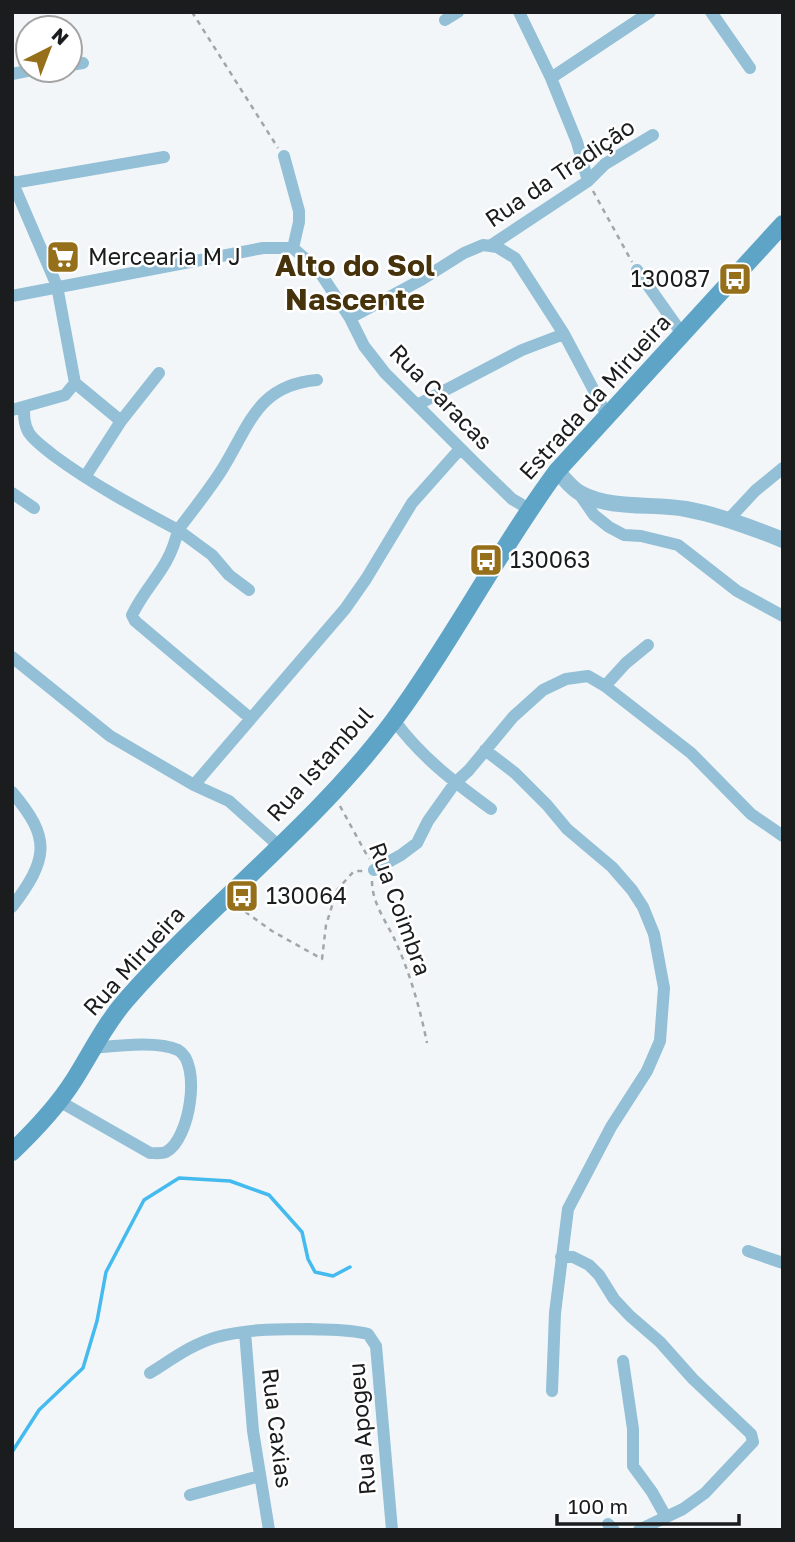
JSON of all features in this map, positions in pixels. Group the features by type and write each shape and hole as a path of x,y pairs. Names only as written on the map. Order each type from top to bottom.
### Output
{"main road":[{"name":"Estrada da Mirueira","path":"529,509 557,471 783,224"},
{"name":"Rua Istambul","path":"279,846 332,791 394,719 478,594 529,509"},
{"name":"Rua Mirueira","path":"12,1152 59,1101 124,1003 279,846"}],"street":[{"path":"445,20 458,12"},
{"path":"519,12 551,78 577,142 588,181"},
{"path":"551,78 650,12"},
{"path":"710,12 750,68"},
{"name":"Rua da Tradição","path":"350,318 421,280 464,253 483,245 490,246 588,181 605,163 653,135"},
{"path":"121,421 75,383 57,286 13,182 163,156"},
{"path":"12,296 263,248 293,248 299,211 284,156"},
{"path":"490,246 508,252 522,271 564,334 608,417"},
{"name":"Rua Caracas","path":"293,248 319,271 374,360 512,499 529,509"},
{"path":"637,270 683,335"},
{"path":"417,405 522,350 564,334"},
{"path":"85,477 121,421 159,373"},
{"path":"250,718 135,621 132,615 163,571 178,530 222,470 253,413 261,403 288,385 317,380"},
{"path":"75,383 65,395 18,409 29,433 37,442 85,477 126,503 178,530 212,555 229,575 249,590"},
{"path":"194,785 345,610 412,503 460,449"},
{"path":"729,519 755,491 783,468"},
{"path":"557,471 578,492 594,515 609,527 624,535 642,536 678,545 737,591 783,616"},
{"path":"578,492 593,499 620,504 684,509 729,519 783,540"},
{"path":"12,493 34,508"},
{"path":"606,686 626,663 648,645"},
{"name":"Rua Istambul","path":"12,657 110,736 194,785 229,801 279,846"},
{"path":"374,870 417,843 428,821 454,783 469,770 513,717 544,690 566,679 588,676 606,686 691,753 751,814 783,836"},
{"path":"394,719 408,740 432,765 491,809"},
{"path":"485,750 515,773 547,804 567,829 612,867 632,890 643,907 661,959 664,988 660,1041 647,1071 611,1127 568,1209 555,1313 552,1391"},
{"path":"12,792 28,810 38,829 42,847 38,868 12,907"},
{"path":"59,1101 150,1153 164,1153 175,1145 187,1122 191,1101 187,1060 179,1051 153,1045 92,1048"},
{"path":"748,1251 783,1263"},
{"path":"561,1257 573,1257 589,1265 600,1275 614,1299 630,1316 660,1342 693,1379 751,1434 753,1442 718,1481 683,1509 639,1530"},
{"name":"Rua Apogeu","path":"245,1332 267,1328 368,1334 376,1346 392,1530"},
{"path":"150,1373 199,1344 216,1337 245,1332"},
{"name":"Rua Caxias","path":"245,1332 253,1431 269,1530"},
{"path":"623,1361 632,1417 633,1466 666,1517"},
{"path":"190,1495 260,1476"}],"path":[{"path":"192,12 284,156"},
{"path":"588,181 637,270"},
{"name":"Rua Coimbra","path":"332,791 374,870 372,885 378,905 407,974 427,1043"},
{"path":"226,897 272,931 322,960 326,925 337,890 354,872 374,870"}],"waterway":[{"path":"12,1452 39,1410 83,1368 97,1321 106,1272 144,1200 179,1178 230,1181 269,1195 302,1232 308,1259 315,1272 333,1276 350,1267"}],"place":[{"name":"Mercearia M J","path":"63,257"},
{"name":"130087","path":"735,279"},
{"name":"130063","path":"486,560"},
{"name":"130064","path":"242,896"}],"district":[{"name":"Alto do Sol Nascente","path":"355,283"}]}
